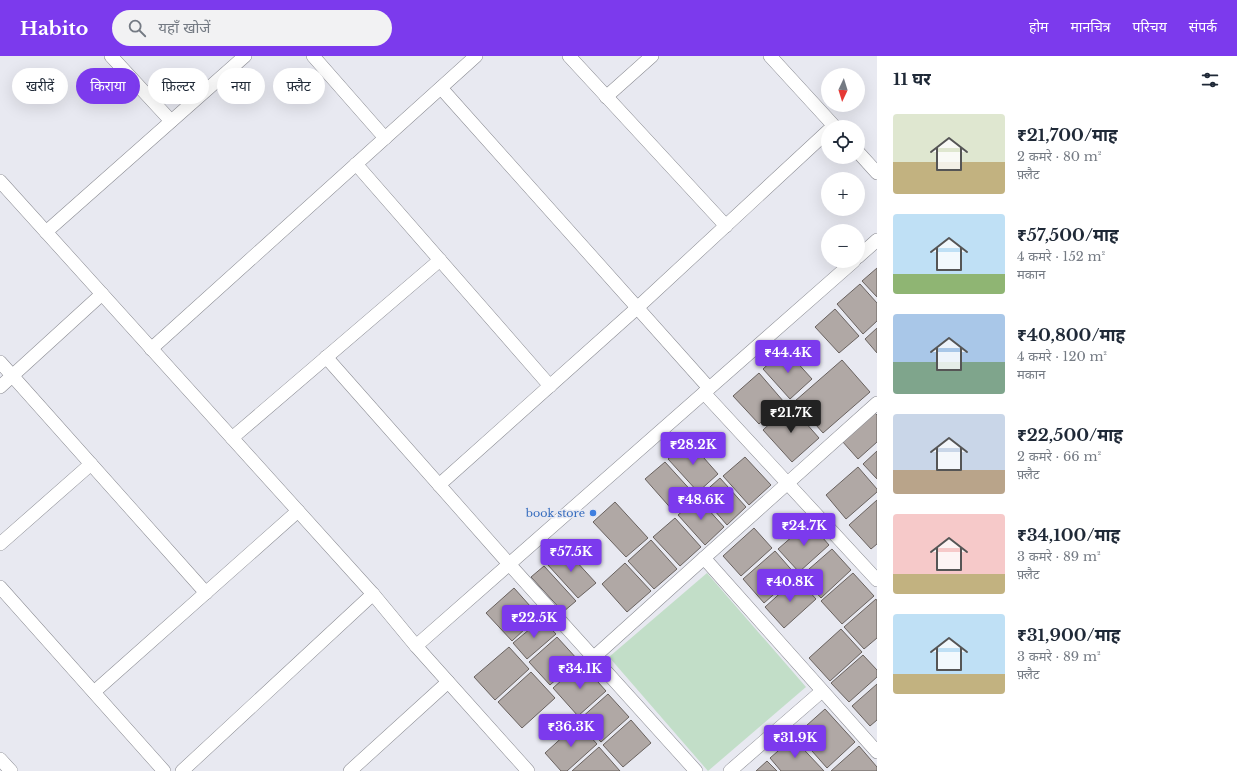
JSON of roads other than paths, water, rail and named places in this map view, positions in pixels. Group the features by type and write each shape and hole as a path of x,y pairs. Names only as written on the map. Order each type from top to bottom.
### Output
{"street":[{"path":"111,56 171,121"},
{"path":"46,232 245,56"},
{"path":"313,56 385,138"},
{"path":"152,349 476,56"},
{"path":"569,56 726,226"},
{"path":"606,97 652,56"},
{"path":"770,56 825,120"},
{"path":"440,88 637,308 788,483 877,580"},
{"path":"439,485 637,308 821,138"},
{"path":"865,160 877,173"},
{"path":"356,164 550,386"},
{"path":"0,181 373,594 416,646 528,771"},
{"path":"865,251 877,240"},
{"path":"232,438 440,260"},
{"path":"416,646 846,268"},
{"path":"0,387 102,294"},
{"path":"326,357 593,658 696,771"},
{"path":"0,362 206,592"},
{"path":"593,658 877,403"},
{"path":"0,544 91,464"},
{"path":"94,692 298,511"},
{"path":"704,558 877,752"},
{"path":"0,587 164,771"},
{"path":"182,771 373,594"},
{"path":"356,769 448,682"},
{"path":"730,771 822,691"},
{"path":"0,759 11,771"}],"place":[{"name":"book store","path":"593,513"}]}
